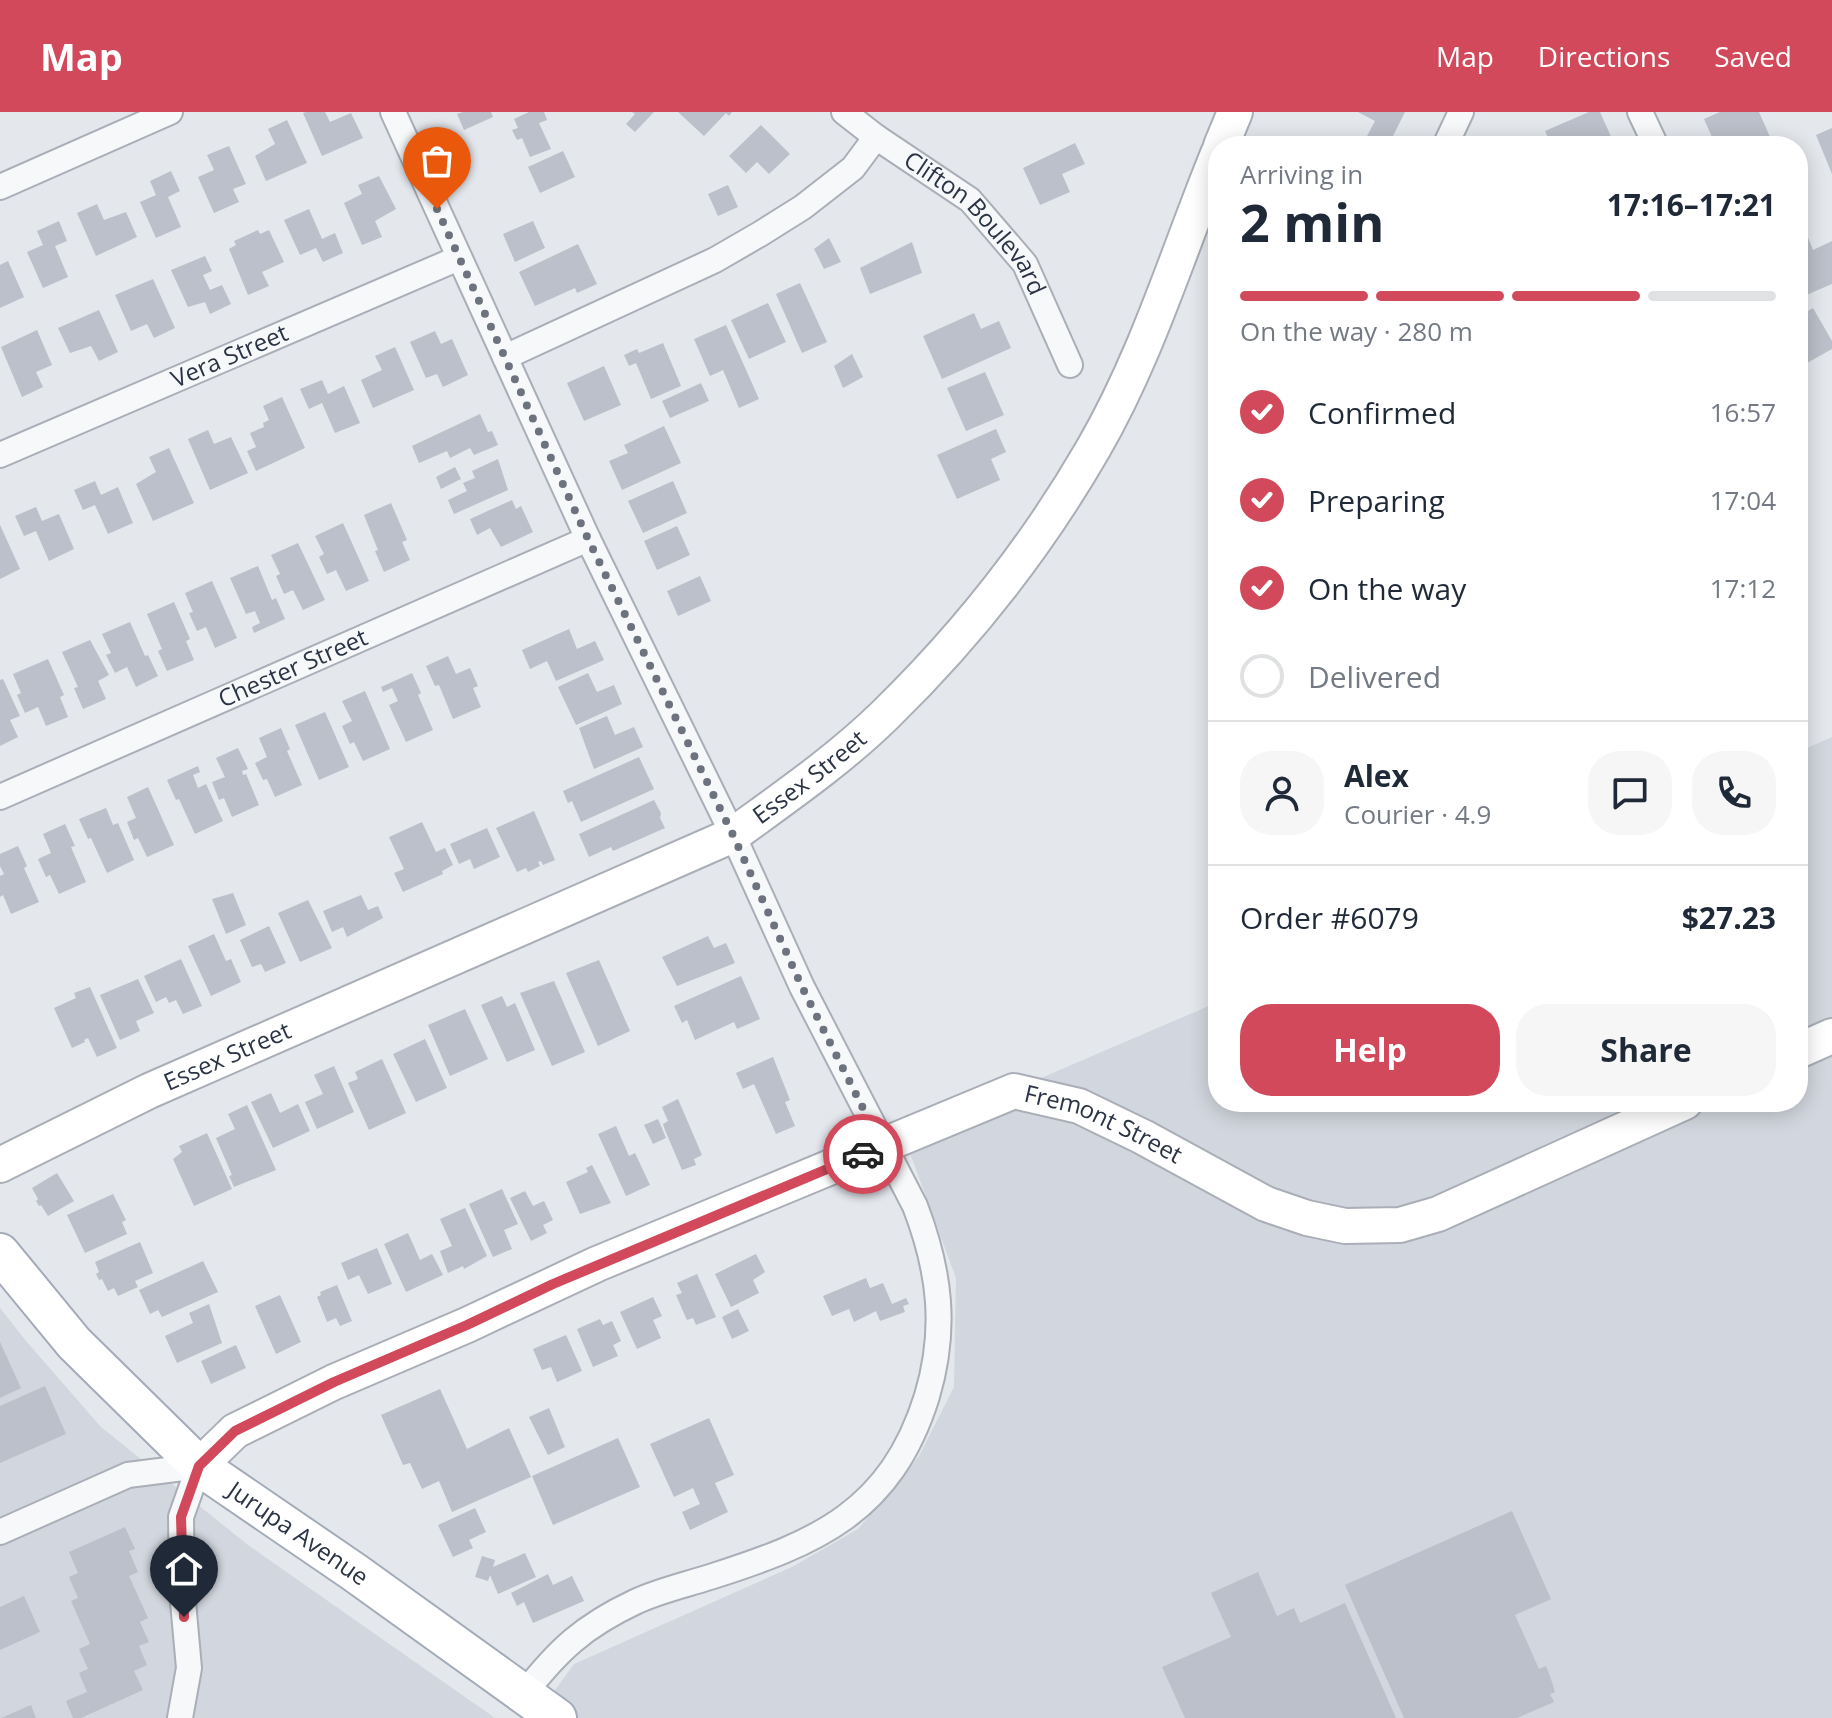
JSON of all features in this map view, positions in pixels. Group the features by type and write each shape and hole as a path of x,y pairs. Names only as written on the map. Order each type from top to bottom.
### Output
{"main road":[{"name":"Jurupa Avenue","path":"0,1253 74,1343 199,1466 354,1572 557,1718"}],"street":[{"path":"0,187 170,112"},
{"path":"393,112 588,539 733,835 802,987 915,1206 925,1233 940,1298 934,1371 914,1432 881,1485 854,1513 825,1532 758,1562 637,1601 584,1631 554,1656 524,1694"},
{"name":"Clifton Boulevard","path":"844,112 970,200 1025,264 1070,365"},
{"path":"1225,136 1235,112"},
{"path":"1450,136 1461,112"},
{"path":"1640,112 1651,136"},
{"path":"505,357 715,260 760,234 803,207 853,168 876,137"},
{"name":"Essex Street","path":"0,1165 149,1091 733,835 811,778 884,716 970,623 1037,537 1094,448 1137,361 1208,180"},
{"name":"Vera Street","path":"0,455 459,258"},
{"name":"Chester Street","path":"0,797 588,539"},
{"path":"1808,1047 1832,1036"},
{"name":"Fremont Street","path":"199,1466 235,1431 334,1382 467,1325 597,1264 1014,1091 1079,1106 1280,1209 1345,1226 1400,1225 1438,1214 1663,1112"},
{"path":"0,1532 128,1475 199,1466 181,1517 182,1591 189,1668 180,1718"}],"shaded area":[{"path":"1832,737 1832,1718 535,1718 574,1664 792,1567 858,1529 919,1456 954,1387 956,1278 904,1137 1208,1006 1208,1112 1808,1112 1808,748"},
{"path":"0,1308 101,1427 248,1545 495,1718 0,1718"}],"building":[{"path":"325,112 330,122 351,113 363,138 322,156 303,113"},
{"path":"491,112 493,117 464,130 457,114"},
{"path":"529,112 544,112 547,120 539,123 551,149 530,157 522,138 517,140 512,130 518,128 514,119"},
{"path":"632,112 654,112 635,132 626,124 635,114"},
{"path":"678,112 732,112 729,116 726,113 704,136"},
{"path":"1358,112 1405,112 1393,136 1367,136 1375,121"},
{"path":"1589,112 1600,112 1611,136 1547,136 1545,131"},
{"path":"1720,112 1759,112 1770,136 1712,136 1704,119"},
{"path":"287,120 307,163 266,181 255,156 275,144 268,129"},
{"path":"761,125 790,154 769,174 757,162 746,173 729,156"},
{"path":"1832,128 1832,174 1816,135"},
{"path":"1075,143 1085,164 1062,174 1070,192 1040,205 1023,168"},
{"path":"229,146 246,184 233,189 239,202 214,213 198,177 214,170 207,155"},
{"path":"563,151 575,177 540,193 528,167"},
{"path":"171,171 180,191 168,197 181,227 156,238 140,202 156,195 150,181"},
{"path":"379,176 396,209 375,221 382,237 362,245 344,203 362,194 358,185"},
{"path":"728,185 738,207 718,216 708,194"},
{"path":"97,204 104,220 126,212 137,237 96,256 77,213"},
{"path":"309,209 322,239 335,233 343,253 323,262 316,248 300,255 284,220"},
{"path":"59,221 67,241 55,246 68,277 43,288 27,252 43,245 37,231"},
{"path":"533,221 545,248 515,262 503,234"},
{"path":"258,230 260,234 269,230 284,262 262,272 269,286 248,295 229,249 236,245 234,241"},
{"path":"829,238 841,262 824,269 814,249"},
{"path":"1808,238 1813,250 1832,241 1832,284 1808,294"},
{"path":"912,242 922,273 870,294 860,268"},
{"path":"578,244 597,284 577,293 575,288 535,306 519,272"},
{"path":"205,256 212,271 203,275 210,290 222,285 231,304 210,314 205,302 188,307 171,270"},
{"path":"8,261 24,297 0,308 0,265"},
{"path":"153,279 175,328 154,338 147,324 131,331 115,295"},
{"path":"800,283 827,342 802,353 776,294"},
{"path":"768,303 786,342 749,359 731,320"},
{"path":"1813,308 1832,341 1832,349 1808,362 1808,311"},
{"path":"99,310 118,352 99,361 91,346 70,353 58,328"},
{"path":"974,313 981,329 999,321 1011,348 942,379 923,336"},
{"path":"726,325 759,399 739,408 723,370 710,376 694,339"},
{"path":"37,330 52,365 36,372 43,387 22,397 1,347"},
{"path":"435,331 441,344 452,339 468,375 443,387 437,374 426,378 410,342"},
{"path":"663,343 681,386 651,399 636,363 629,366 624,355 637,349 639,353"},
{"path":"395,347 414,390 373,408 361,380 382,370 375,356"},
{"path":"852,354 863,377 843,388 834,366"},
{"path":"604,366 621,405 584,421 567,383"},
{"path":"985,372 1004,415 966,431 947,388"},
{"path":"322,380 328,394 344,386 360,423 335,433 322,403 309,409 300,389"},
{"path":"701,383 709,401 670,418 662,401"},
{"path":"282,397 305,448 256,471 247,451 256,447 250,433 264,427 263,423 269,420 263,406"},
{"path":"480,414 498,445 474,455 470,448 450,458 447,451 419,463 412,446"},
{"path":"664,426 681,463 622,490 609,461 628,453 624,445"},
{"path":"996,429 1006,452 991,459 1000,480 957,499 937,455"},
{"path":"208,430 214,444 231,437 248,473 210,490 188,439"},
{"path":"169,448 194,503 153,521 136,484 156,472 149,457"},
{"path":"498,459 508,490 454,514 448,500 467,491 463,483 475,478 472,471"},
{"path":"455,467 461,479 441,489 436,477"},
{"path":"95,481 101,495 118,487 133,523 108,534 95,505 83,510 74,490"},
{"path":"673,481 687,513 643,533 628,501"},
{"path":"512,500 516,509 521,506 533,532 501,547 490,528 477,535 470,519"},
{"path":"391,503 407,540 402,542 410,560 384,572 364,515"},
{"path":"36,507 42,521 59,514 74,549 49,561 36,531 24,536 15,516"},
{"path":"343,523 369,581 346,591 336,570 327,574 319,557 324,554 315,536"},
{"path":"0,525 20,569 0,579"},
{"path":"677,526 690,555 657,570 644,541"},
{"path":"298,543 325,600 303,610 293,590 284,594 276,576 280,574 271,555"},
{"path":"258,566 272,600 276,598 285,619 254,633 252,627 260,623 255,611 246,614 230,578"},
{"path":"700,576 711,601 678,616 667,591"},
{"path":"212,581 237,638 215,648 206,627 197,631 185,593"},
{"path":"174,602 190,639 186,641 194,660 167,671 158,651 162,649 147,614"},
{"path":"130,622 158,676 136,687 127,667 115,673 106,655 111,653 102,634"},
{"path":"569,629 577,649 595,641 604,660 556,681 547,661 530,669 522,650"},
{"path":"90,640 109,675 98,681 106,699 83,709 74,688 78,687 62,652"},
{"path":"448,656 456,674 470,668 478,686 473,688 481,707 453,719 439,685 435,686 426,666"},
{"path":"48,659 64,695 60,697 68,717 46,726 38,707 25,713 13,674"},
{"path":"412,673 433,730 406,742 389,705 398,701 392,688 383,692 381,687"},
{"path":"588,673 597,692 614,685 622,704 576,725 558,687"},
{"path":"3,679 20,716 10,720 18,737 0,746 0,680"},
{"path":"365,691 390,749 363,761 354,742 350,744 342,726 352,721 342,701"},
{"path":"325,712 349,767 319,780 295,725"},
{"path":"607,716 615,735 634,727 643,747 594,769 579,728"},
{"path":"281,728 302,785 275,797 255,763 267,757 259,738"},
{"path":"238,748 248,769 242,771 243,775 246,774 259,805 232,817 224,798 219,800 212,782 225,777 216,758"},
{"path":"639,757 654,789 581,822 572,801 568,803 563,791"},
{"path":"198,766 200,772 193,775 198,788 206,784 223,821 195,834 167,780"},
{"path":"148,787 174,845 147,857 138,838 134,840 127,822 136,818 127,797"},
{"path":"654,800 665,828 613,851 611,847 589,857 579,834"},
{"path":"106,808 113,825 118,823 134,860 107,873 79,819"},
{"path":"534,811 555,860 543,865 541,861 538,862 540,866 528,872 526,868 517,872 496,828"},
{"path":"422,822 436,852 445,848 453,865 442,871 443,874 403,892 394,873 404,869 389,837"},
{"path":"65,824 86,882 59,894 50,875 46,877 38,859 51,853 43,834"},
{"path":"487,828 500,857 474,869 470,859 459,864 450,844"},
{"path":"18,846 39,902 11,914 3,895 0,897 0,876 4,874 0,854"},
{"path":"233,893 246,925 226,934 212,899"},
{"path":"361,895 368,910 378,906 383,918 347,937 343,927 332,932 323,911"},
{"path":"308,900 332,948 300,962 278,913"},
{"path":"269,926 286,963 265,972 261,964 252,967 240,940"},
{"path":"214,934 226,961 231,959 241,982 211,996 188,946"},
{"path":"708,936 714,948 726,943 735,963 677,986 662,957"},
{"path":"181,959 202,1006 183,1014 176,1000 169,1003 166,997 156,1002 144,976"},
{"path":"599,960 630,1031 598,1046 566,973"},
{"path":"741,976 760,1019 737,1029 734,1022 695,1040 687,1020 682,1023 674,1006"},
{"path":"138,979 154,1013 136,1021 140,1031 120,1040 100,995"},
{"path":"554,981 585,1052 552,1066 520,993"},
{"path":"90,987 117,1048 97,1057 88,1038 72,1048 54,1008 76,998 74,993"},
{"path":"502,996 507,1007 515,1003 535,1050 507,1062 481,1005"},
{"path":"465,1009 488,1059 450,1076 428,1025"},
{"path":"425,1039 447,1088 416,1102 393,1054"},
{"path":"773,1057 790,1100 785,1102 795,1126 776,1134 754,1084 743,1089 736,1073"},
{"path":"382,1059 406,1113 369,1130 348,1083 358,1079 355,1072"},
{"path":"334,1066 354,1112 317,1129 305,1102 323,1094 314,1075"},
{"path":"271,1093 280,1113 298,1104 310,1131 273,1148 251,1102"},
{"path":"678,1099 702,1155 694,1159 696,1165 682,1170 663,1124 668,1121 662,1107"},
{"path":"247,1105 276,1170 234,1187 216,1138 235,1129 228,1114"},
{"path":"658,1119 666,1138 653,1144 644,1125"},
{"path":"616,1126 629,1156 635,1153 650,1185 626,1196 598,1134"},
{"path":"207,1133 232,1189 194,1206 173,1159 182,1152 179,1146"},
{"path":"592,1165 611,1203 580,1214 566,1182 588,1172 586,1168"},
{"path":"57,1173 74,1201 48,1216 36,1201 38,1199 32,1188"},
{"path":"502,1189 518,1224 504,1230 512,1249 493,1257 469,1204"},
{"path":"525,1191 533,1206 544,1201 553,1220 543,1225 547,1233 531,1241 510,1198"},
{"path":"113,1194 126,1220 122,1222 127,1234 85,1253 67,1215"},
{"path":"465,1208 487,1256 464,1269 463,1266 448,1273 440,1251 452,1246 440,1219"},
{"path":"408,1233 420,1260 432,1254 443,1275 406,1292 384,1244"},
{"path":"140,1242 153,1273 135,1281 138,1287 118,1296 114,1288 108,1291 96,1274 99,1272 95,1262"},
{"path":"377,1248 392,1284 368,1294 359,1275 348,1280 341,1263"},
{"path":"756,1254 765,1272 753,1280 759,1293 731,1307 715,1274"},
{"path":"203,1261 218,1292 162,1317 158,1310 150,1314 139,1290"},
{"path":"697,1274 716,1317 696,1325 693,1318 687,1320 676,1295 682,1293 677,1283"},
{"path":"866,1278 870,1288 883,1283 892,1304 906,1298 909,1304 903,1306 905,1312 880,1321 876,1311 854,1322 849,1309 832,1316 823,1296"},
{"path":"337,1285 352,1321 340,1326 336,1318 327,1322 317,1297 321,1295 320,1292"},
{"path":"280,1295 301,1342 276,1354 255,1306"},
{"path":"653,1297 662,1316 653,1320 661,1338 637,1349 620,1312"},
{"path":"209,1304 222,1343 177,1363 165,1336 193,1323 189,1313"},
{"path":"738,1309 749,1331 732,1339 722,1317"},
{"path":"600,1319 603,1325 612,1321 621,1341 613,1345 618,1356 593,1367 577,1329"},
{"path":"566,1335 582,1371 557,1382 551,1367 542,1370 533,1349"},
{"path":"0,1342 21,1388 0,1398"},
{"path":"236,1345 246,1368 211,1384 201,1361"},
{"path":"45,1386 66,1434 0,1463 0,1406"},
{"path":"440,1389 467,1449 509,1428 531,1477 452,1512 439,1481 422,1489 410,1463 403,1465 381,1415"},
{"path":"549,1408 565,1447 548,1455 529,1417"},
{"path":"709,1418 734,1475 715,1483 728,1512 690,1530 682,1512 700,1504 693,1488 674,1497 650,1444"},
{"path":"618,1438 640,1487 553,1525 532,1476"},
{"path":"475,1508 486,1532 469,1540 473,1548 453,1557 438,1525"},
{"path":"1512,1511 1551,1599 1515,1615 1539,1669 1546,1666 1555,1692 1550,1694 1554,1702 1517,1718 1404,1718 1345,1585"},
{"path":"125,1527 135,1549 129,1551 138,1572 129,1576 148,1618 140,1622 149,1642 139,1646 147,1665 134,1671 143,1690 81,1718 73,1718 66,1701 87,1692 79,1673 88,1669 79,1649 90,1644 71,1601 78,1598 69,1577 78,1573 69,1552"},
{"path":"525,1553 536,1577 498,1594 490,1575 488,1581 475,1577 482,1556 495,1560 493,1567"},
{"path":"1258,1572 1277,1616 1294,1608 1300,1623 1345,1603 1396,1718 1185,1718 1162,1667 1231,1637 1211,1593"},
{"path":"548,1574 553,1585 572,1576 584,1601 533,1623 524,1602 517,1606 511,1593"},
{"path":"24,1596 40,1632 0,1650 0,1607"},
{"path":"31,1705 36,1718 1,1718"}],"way so far":[{"path":"437,209 588,539 733,835 802,987 882,1146 863,1154"}],"route":[{"path":"184,1617 181,1517 199,1466 235,1431 334,1382 467,1325 509,1303 863,1154"}]}
